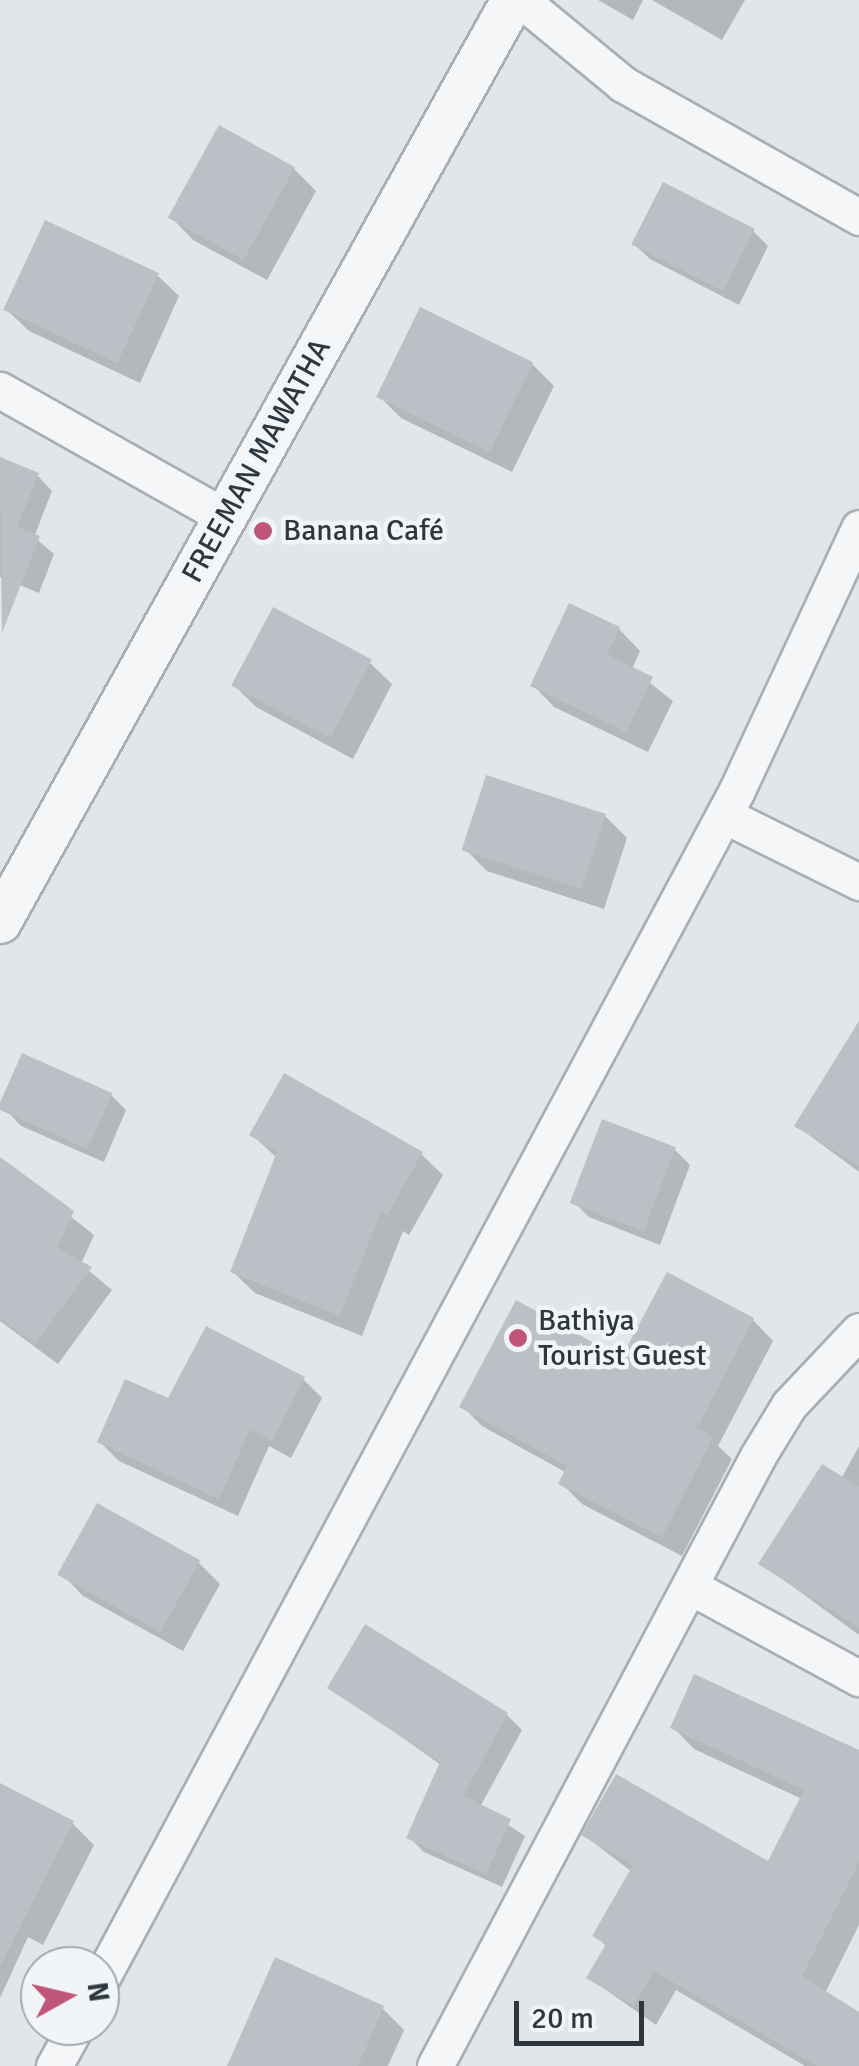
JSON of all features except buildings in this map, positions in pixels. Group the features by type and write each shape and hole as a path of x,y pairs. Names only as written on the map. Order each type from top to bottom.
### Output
{"street":[{"name":"FREEMAN MAWATHA","path":"0,922 513,0"},
{"path":"521,0 623,84 859,217"},
{"path":"0,390 225,518"},
{"path":"119,1946 724,815 859,528"},
{"path":"724,815 859,882"},
{"path":"435,2066 789,1405 859,1331"},
{"path":"693,1588 859,1678"}],"place":[{"name":"Banana Café","path":"263,531"},
{"name":"Bathiya Tourist Guest","path":"518,1338"}]}
